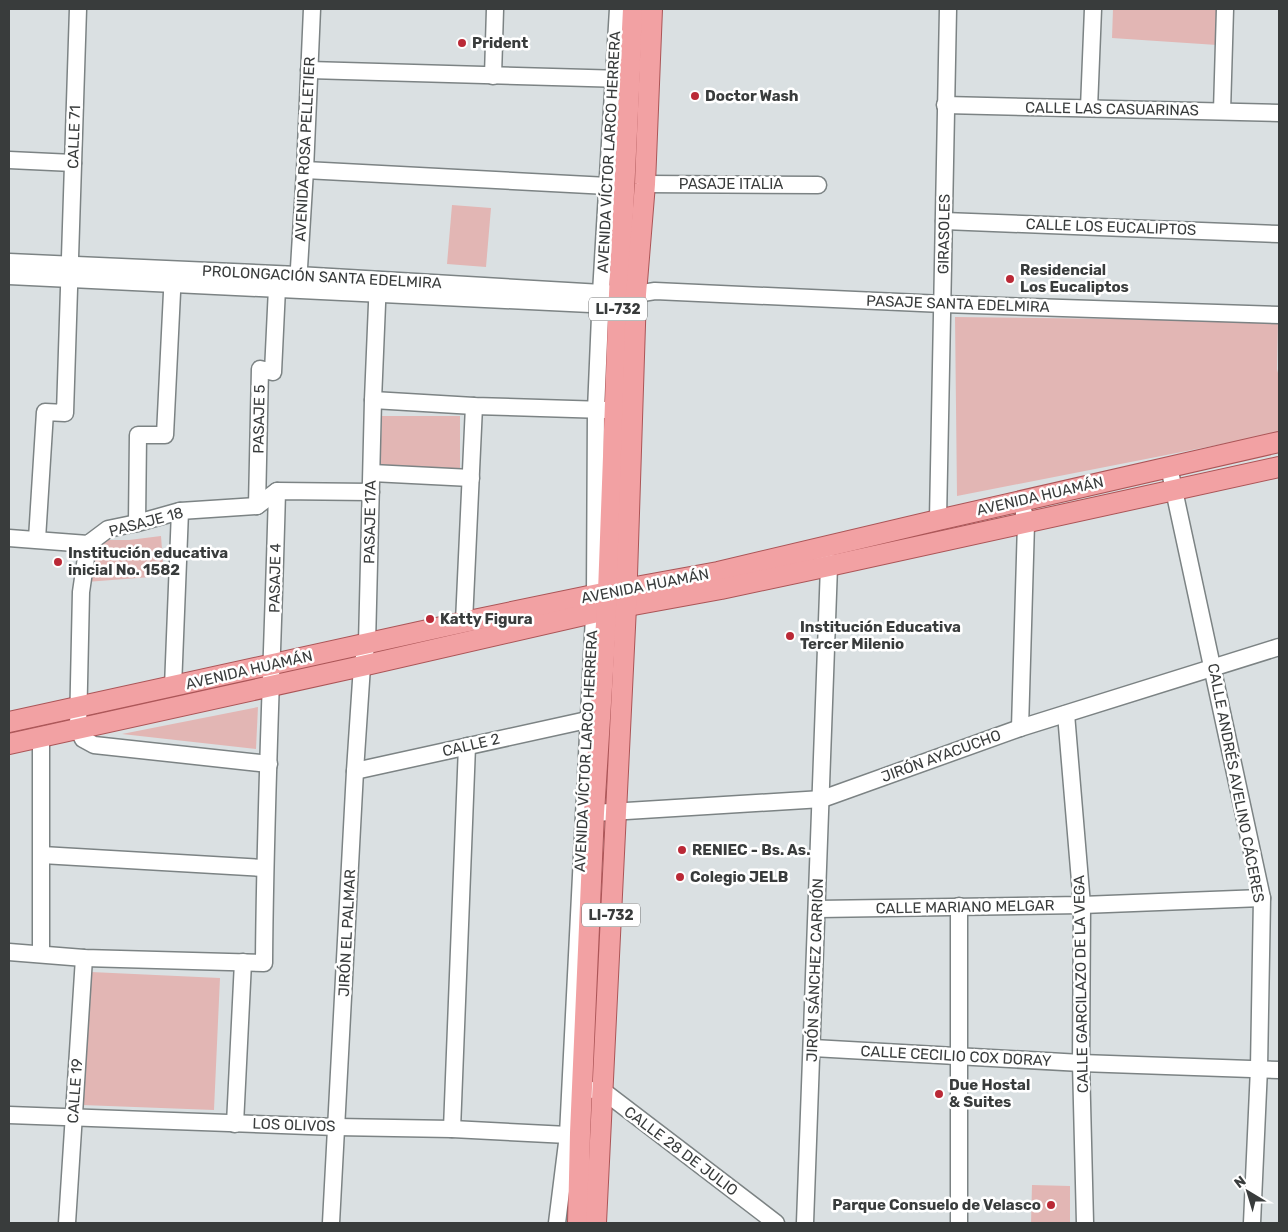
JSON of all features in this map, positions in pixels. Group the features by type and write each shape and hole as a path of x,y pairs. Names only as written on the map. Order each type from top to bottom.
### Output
{"main road":[{"name":"AVENIDA VÍCTOR LARCO HERRERA","path":"578,1223 574,1134 582,1090 594,813 609,601 619,526 623,446 618,300 621,79 633,9"},
{"name":"AVENIDA VÍCTOR LARCO HERRERA","path":"623,446 606,410 618,300 645,184 652,9"},
{"name":"AVENIDA HUAMÁN","path":"719,581 821,548 1279,442"},
{"name":"AVENIDA HUAMÁN","path":"9,722 464,622 609,601 719,581 830,566 1279,467"},
{"name":"AVENIDA VÍCTOR LARCO HERRERA","path":"596,1223 616,812 609,601"},
{"name":"AVENIDA HUAMÁN","path":"9,744 362,666 609,601"}],"street":[{"name":"CALLE 71","path":"37,539 45,412 65,413 78,9"},
{"name":"AVENIDA ROSA PELLETIER","path":"298,282 312,9"},
{"path":"493,76 495,9"},
{"name":"AVENIDA VÍCTOR LARCO HERRERA","path":"618,9 621,79 608,186 618,300"},
{"name":"GIRASOLES","path":"938,520 948,9"},
{"path":"1090,108 1093,9"},
{"path":"1222,111 1225,9"},
{"path":"309,70 621,79"},
{"name":"CALLE LAS CASUARINAS","path":"946,105 1279,113"},
{"path":"9,160 73,163"},
{"path":"305,170 608,186"},
{"name":"PASAJE ITALIA","path":"645,184 818,185"},
{"name":"CALLE LOS EUCALIPTOS","path":"944,221 1279,234"},
{"name":"PROLONGACIÓN SANTA EDELMIRA","path":"9,262 69,272"},
{"name":"PROLONGACIÓN SANTA EDELMIRA","path":"9,276 69,272 172,276 618,300"},
{"path":"137,523 138,435 165,435 172,276"},
{"name":"PROLONGACIÓN SANTA EDELMIRA","path":"172,276 277,288 298,282"},
{"name":"PASAJE 17A","path":"367,644 378,286"},
{"name":"PASAJE 5","path":"257,506 260,370 273,372 277,288"},
{"name":"PASAJE SANTA EDELMIRA","path":"618,300 655,291 943,304 1279,315"},
{"path":"373,400 474,406 606,410"},
{"path":"464,622 474,406"},
{"name":"AVENIDA VÍCTOR LARCO HERRERA","path":"557,1223 574,1134 588,720 609,601 606,410"},
{"name":"CALLE ANDRÉS AVELINO CÁCERES","path":"1169,467 1262,898 1259,1068 1252,1223"},
{"path":"372,473 471,478"},
{"path":"257,506 277,491 371,492"},
{"name":"PASAJE 4","path":"244,962 264,962 264,868 277,491"},
{"path":"1020,728 1026,523 1022,500"},
{"name":"PASAJE 18","path":"88,544 108,529 180,511 257,506"},
{"path":"174,687 180,511"},
{"path":"9,538 88,544 81,592 78,729 83,739 94,745 269,764"},
{"path":"821,548 830,566"},
{"name":"JIRÓN SÁNCHEZ CARRIÓN","path":"806,1223 830,566"},
{"name":"JIRÓN EL PALMAR","path":"331,1223 355,771 362,666 367,644"},
{"name":"JIRÓN AYACUCHO","path":"594,813 822,799 1020,728 1279,647"},
{"name":"CALLE GARCILAZO DE LA VEGA","path":"1066,714 1082,906 1081,1063 1085,1223"},
{"name":"CALLE 2","path":"355,771 588,720"},
{"path":"41,737 41,954"},
{"path":"452,1129 467,746"},
{"path":"42,855 264,868"},
{"name":"CALLE MARIANO MELGAR","path":"818,909 1082,906 1262,898"},
{"path":"959,906 959,1223"},
{"path":"9,952 84,958 244,962 235,1124"},
{"name":"CALLE 19","path":"67,1223 84,958"},
{"name":"CALLE CECILIO COX DORAY","path":"813,1048 1081,1063 1279,1070"},
{"path":"582,1090 602,1090"},
{"name":"CALLE 28 DE JULIO","path":"602,1090 776,1223"},
{"name":"LOS OLIVOS","path":"9,1115 574,1134"}],"shaded area":[{"path":"1113,9 1219,9 1217,45 1112,38"},
{"path":"452,205 491,208 486,267 447,264"},
{"path":"955,317 1278,321 1279,433 957,496"},
{"path":"382,416 460,416 460,469 380,467"},
{"path":"161,536 164,576 86,582 93,548 105,540 129,540"},
{"path":"258,707 256,749 122,734"},
{"path":"91,972 220,978 214,1110 82,1105"},
{"name":"Parque Consuelo de Velasco","path":"1032,1185 1070,1186 1070,1223 1031,1223"}],"place":[{"name":"Prident","path":"462,43"},
{"name":"Doctor Wash","path":"695,96"},
{"name":"Residencial Los Eucaliptos","path":"1010,279"},
{"name":"Institución educativa inicial No. 1582","path":"58,562"},
{"name":"Katty Figura","path":"430,619"},
{"name":"Institución Educativa Tercer Milenio","path":"790,636"},
{"name":"RENIEC - Bs. As.","path":"682,850"},
{"name":"Colegio JELB","path":"680,877"},
{"name":"Due Hostal & Suites","path":"939,1094"},
{"name":"Parque Consuelo de Velasco","path":"1051,1205"}]}
